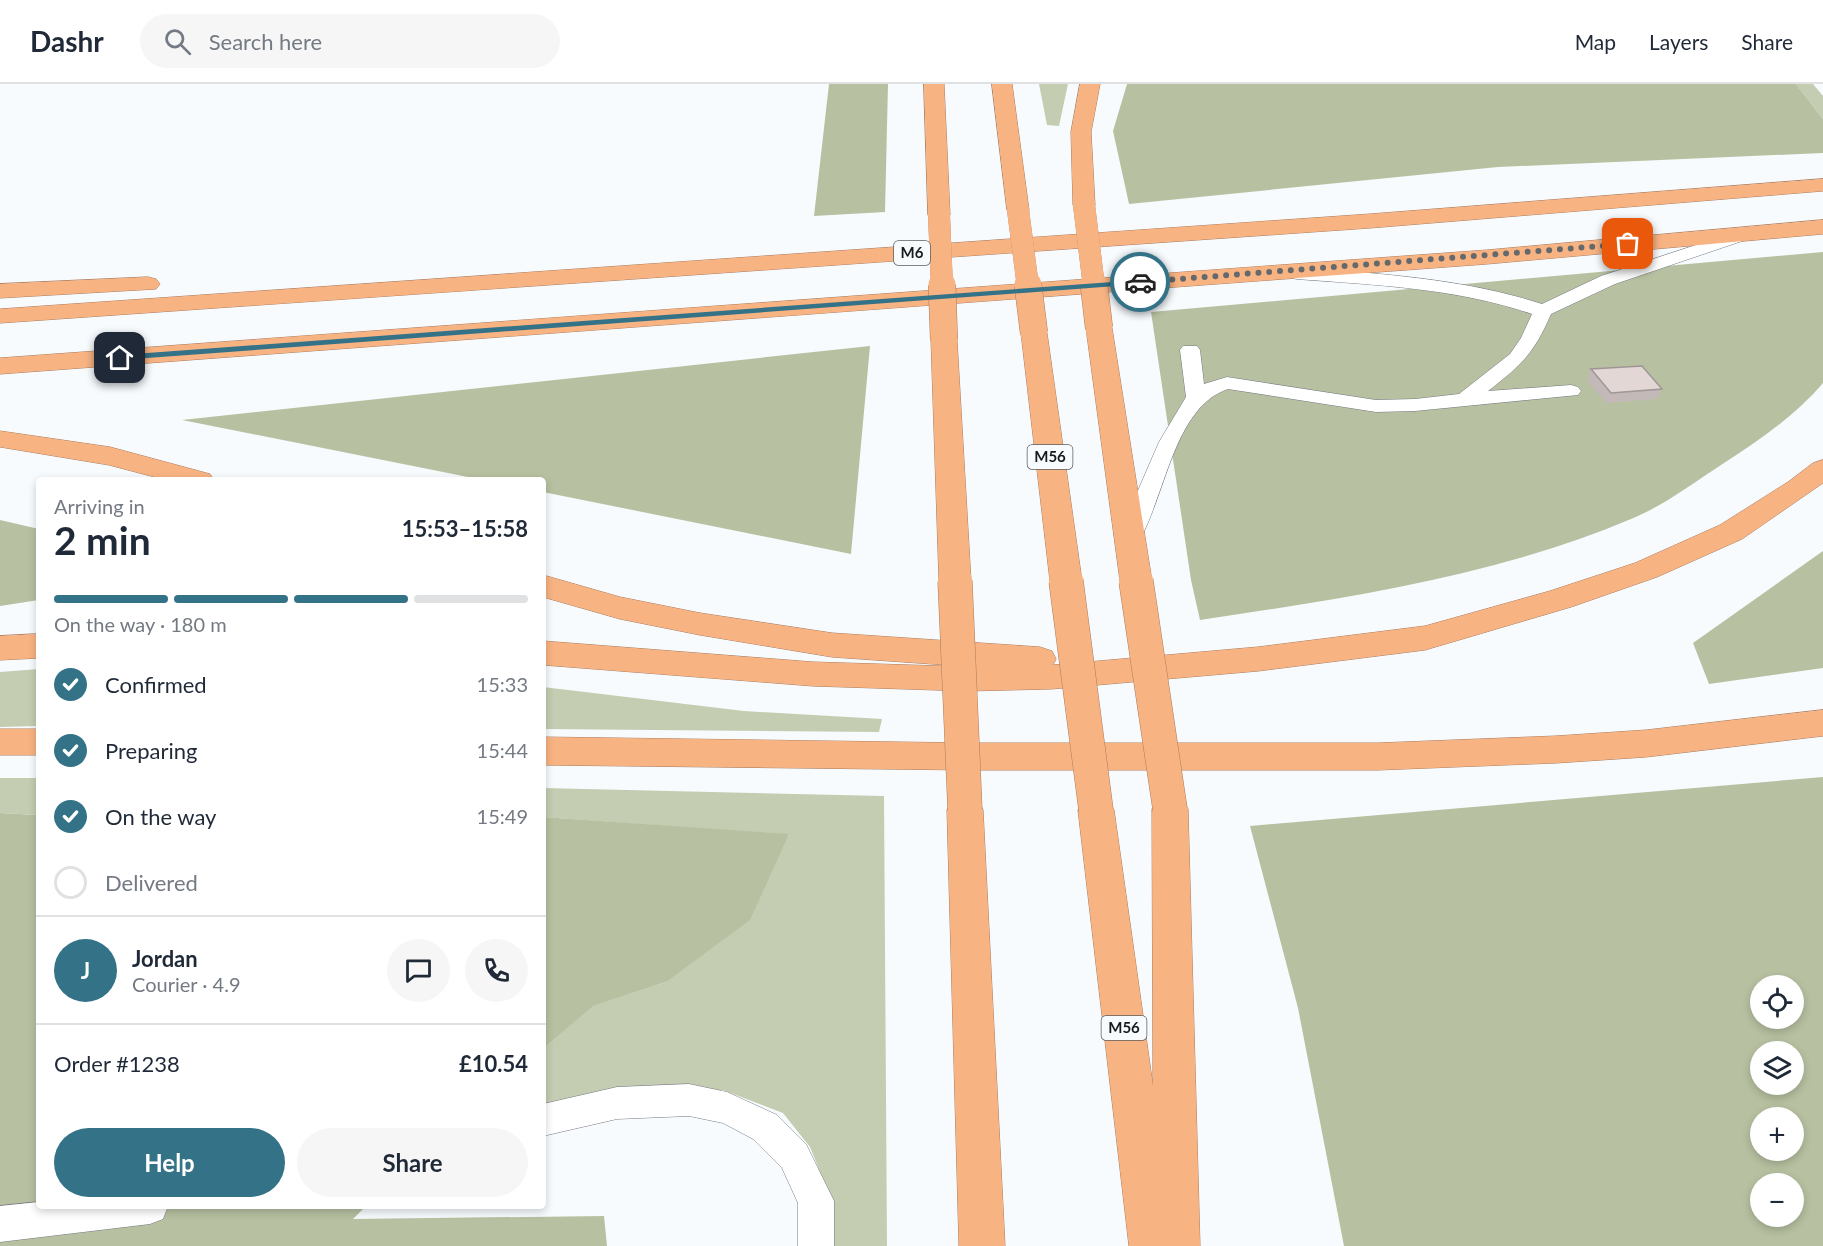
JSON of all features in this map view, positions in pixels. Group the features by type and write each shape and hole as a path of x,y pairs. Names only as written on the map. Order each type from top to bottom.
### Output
{"highway":[{"path":"934,84 982,1246"},
{"name":"M56","path":"1002,84 1152,1246"},
{"path":"1089,84 1081,132 1084,205 1129,539 1170,809 1177,1246"},
{"name":"M6","path":"0,316 1358,222 1823,185"},
{"path":"0,366 1487,257 1823,227"},
{"path":"0,291 150,284 378,290"},
{"path":"0,439 110,456 189,477"},
{"path":"546,653 813,674 967,679 1051,677 1258,659 1425,638 1560,599 1646,570 1731,532 1798,489 1823,469"},
{"path":"546,587 620,608 700,624 832,645 1052,659 1258,659"},
{"path":"0,648 36,646"},
{"path":"546,751 1326,759 1503,753 1772,731 1823,723"},
{"path":"0,742 36,742"}],"lane":[{"path":"1465,399 1517,358 1531,338 1544,311 1608,280 1745,234"},
{"path":"1286,272 1472,290 1544,311"},
{"path":"1190,350 1196,397"},
{"path":"1129,539 1178,426 1196,397 1211,387 1227,383 1376,406 1571,392"},
{"path":"546,1119 617,1103 689,1100 727,1108 765,1127 794,1156 816,1202 816,1246"},
{"path":"0,1224 125,1209"}],"green space":[{"path":"829,84 888,84 885,212 814,216"},
{"path":"1039,84 1068,84 1059,126 1047,125"},
{"path":"1127,84 1796,84 1823,119 1823,153 1498,167 1129,204 1113,131"},
{"path":"1796,84 1813,84 1823,96 1823,119"},
{"path":"1823,252 1823,383 1775,428 1666,501 1643,514 1579,539 1473,571 1364,594 1200,620 1191,580 1151,312"},
{"path":"870,346 851,554 546,493 546,477 468,477 182,420"},
{"path":"0,520 36,528 36,600 0,606"},
{"path":"1823,551 1823,668 1709,684 1693,643"},
{"path":"36,669 36,726 0,727 0,672"},
{"path":"546,687 744,711 882,719 879,732 546,729"},
{"path":"1823,777 1823,1246 1344,1246 1298,1008 1250,826"},
{"path":"0,778 36,778 36,815 0,813"},
{"path":"546,788 884,796 887,1246 834,1246 831,1199 810,1147 783,1113 723,1090 620,1093 546,1107 546,1046 592,1006 666,982 789,835 546,817"},
{"path":"0,813 36,815 36,1209 363,1209 353,1219 604,1216 607,1246 0,1246"},
{"path":"546,817 789,834 750,920 666,982 593,1006 546,1046"}],"building":[{"path":"1642,366 1662,389 1611,393 1591,369"}],"way so far":[{"path":"1140,282 1487,257 1628,244"}],"route":[{"path":"120,358 1140,282"}]}
